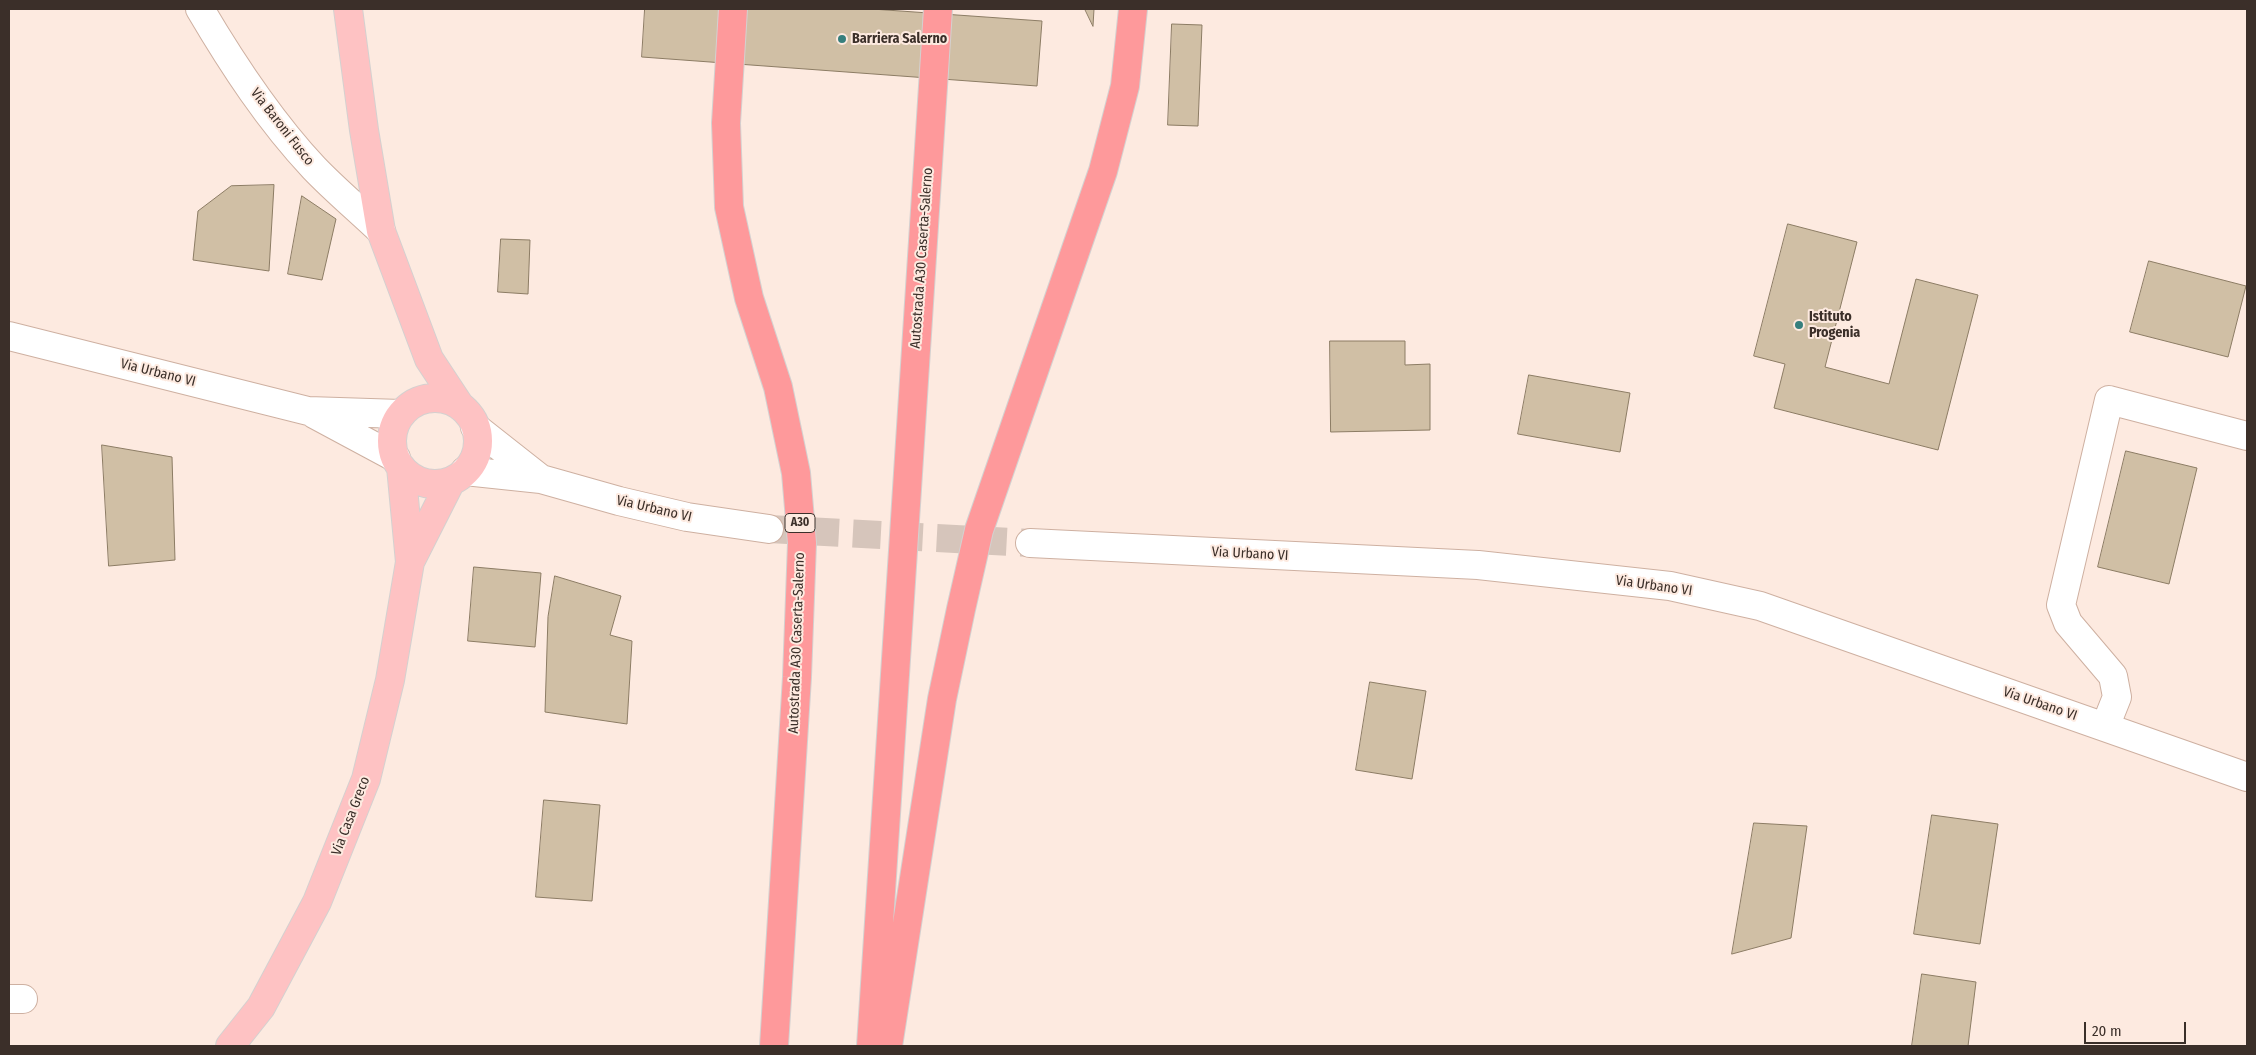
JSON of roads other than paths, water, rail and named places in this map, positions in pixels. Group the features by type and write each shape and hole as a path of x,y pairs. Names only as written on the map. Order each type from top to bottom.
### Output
{"highway":[{"name":"Autostrada A30 Caserta-Salerno","path":"733,9 726,123 729,207 749,298 778,387 796,473 802,543 797,677 774,1046"},
{"name":"Autostrada A30 Caserta-Salerno","path":"871,1046 938,9"},
{"path":"888,1046 942,699 979,530 1103,171 1125,86 1133,9"}],"main road":[{"path":"348,9 364,130 381,231 429,359 468,416 478,439 476,450 458,476 410,562"},
{"path":"410,562 398,462 392,446 392,435 429,359"},
{"path":"405,410 421,400 434,398 448,400 468,416"},
{"path":"398,462 411,476 424,482 437,484 458,476"},
{"name":"Via Casa Greco","path":"230,1046 261,1007 317,902 366,779 390,680 410,562"}],"street":[{"name":"Via Baroni Fusco","path":"200,9 228,57 279,127 314,168 381,231"},
{"name":"Via Urbano VI","path":"9,336 308,411 405,410"},
{"path":"2106,727 2117,697 2113,676 2068,623 2061,605 2110,400 2247,436"},
{"name":"Via Urbano VI","path":"308,411 398,462"},
{"path":"468,416 541,479"},
{"path":"458,476 541,479"},
{"name":"Via Urbano VI","path":"541,479 619,501 687,517 769,529"},
{"name":"Via Urbano VI","path":"1030,543 1478,565 1670,586 1760,606 2247,777"}],"tunnel":[{"path":"769,529 1030,543"}],"place":[{"name":"Barriera Salerno","path":"842,39"},
{"name":"Istituto Progenia","path":"1799,325"}]}
